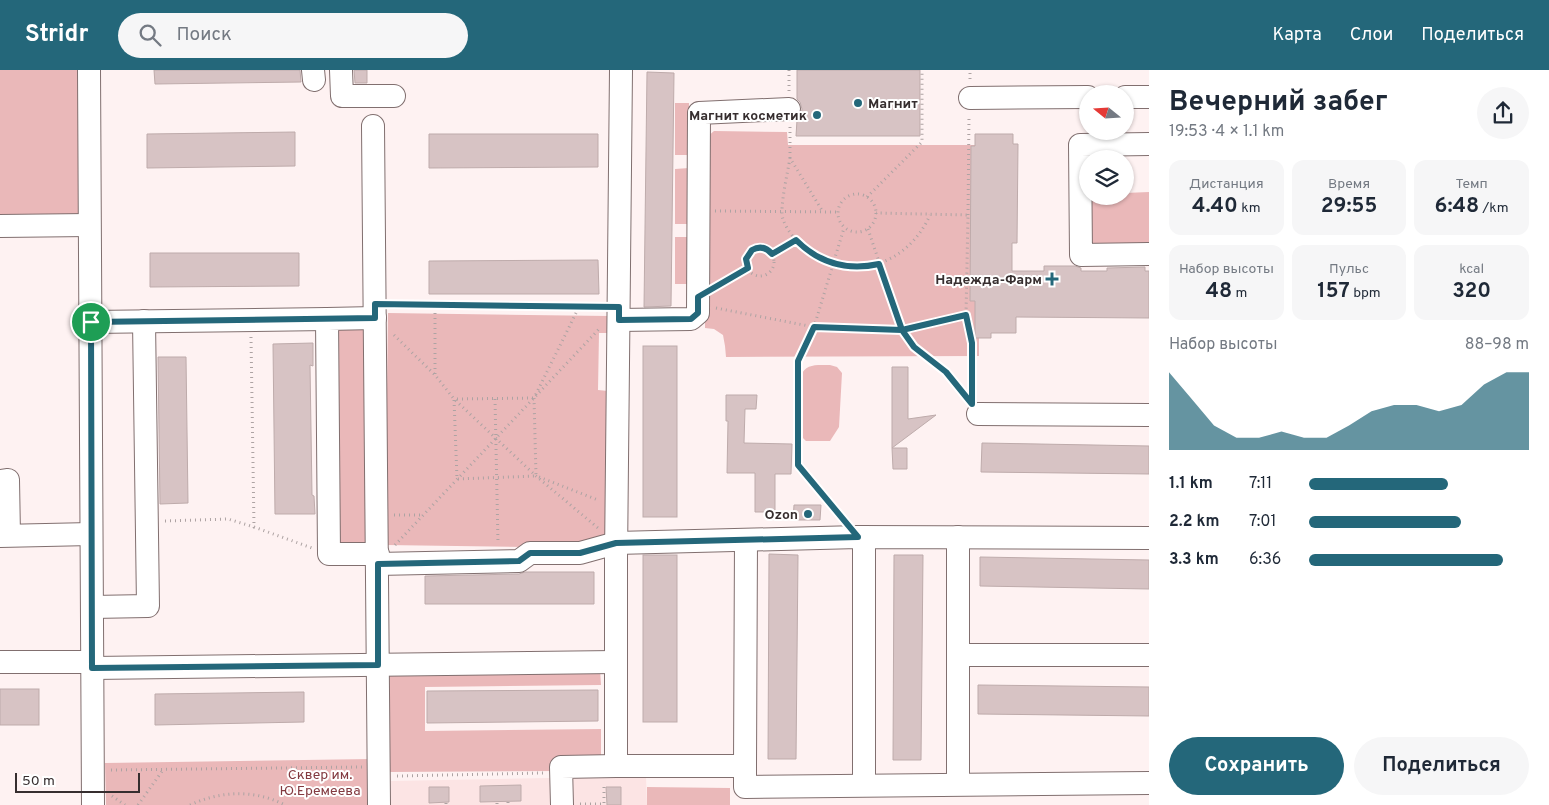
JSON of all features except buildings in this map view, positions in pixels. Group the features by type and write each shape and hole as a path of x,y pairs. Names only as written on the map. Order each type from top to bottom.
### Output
{"lane":[{"path":"89,70 93,805"},
{"path":"341,70 342,96 394,96"},
{"path":"616,766 616,506 621,70"},
{"path":"1134,97 1149,97"},
{"path":"970,98 1079,98"},
{"path":"619,314 691,319 698,313 699,113 789,109"},
{"path":"374,126 380,805"},
{"path":"1149,144 1080,145 1081,255 1149,254"},
{"path":"0,226 89,225"},
{"path":"91,322 327,319 375,311"},
{"path":"327,319 328,554 378,559 519,561 530,553 580,553 616,543 861,537 1149,538"},
{"path":"92,607 148,606 144,321"},
{"path":"975,409 1149,415"},
{"path":"0,480 8,480 4,535 91,534"},
{"path":"861,537 864,785"},
{"path":"958,537 958,784"},
{"path":"745,786 746,540"},
{"path":"958,655 1149,655"},
{"path":"0,662 92,665 378,665 615,662"},
{"path":"568,805 562,767 616,766 745,786 1149,783"}],"path":[{"path":"789,70 790,158 782,212 784,222 796,240 813,254 833,264 856,267 879,264 907,249 921,234 930,215"},
{"path":"868,197 922,142 922,70"},
{"path":"970,70 966,315 972,343 975,409"},
{"path":"790,158 823,212"},
{"path":"859,194 868,197 874,204 876,213 874,222 868,229 856,233 844,228 839,221 837,212 840,203 850,195 859,194"},
{"path":"698,210 837,212"},
{"path":"876,213 968,215"},
{"path":"844,228 814,327 798,361 798,465 861,537"},
{"path":"868,229 902,330 914,347 946,372 975,409"},
{"path":"772,254 796,240"},
{"path":"761,248 768,250 772,254 773,266 767,274 758,276 748,268 746,259 752,250 761,248"},
{"path":"698,301 748,268"},
{"path":"698,301 814,327 902,330 966,315"},
{"path":"375,311 435,305 579,307 619,314"},
{"path":"435,305 435,375"},
{"path":"536,476 534,398 579,307"},
{"path":"375,311 435,375 454,399 536,476 616,543"},
{"path":"378,559 424,515 534,398 619,314"},
{"path":"250,320 254,527"},
{"path":"454,399 534,398"},
{"path":"454,399 457,478"},
{"path":"495,399 498,477 498,561"},
{"path":"457,478 536,476 616,506"},
{"path":"377,516 424,515"},
{"path":"148,521 228,519 328,554"},
{"path":"92,770 562,773"},
{"path":"138,805 162,770"},
{"path":"568,805 604,804 604,787"},
{"path":"190,805 210,797 233,794 257,795 285,805"}],"shaded area":[{"path":"646,777 647,805 391,805 391,781"}],"green space":[{"path":"0,70 80,70 80,214 0,215"},
{"path":"675,103 689,103 689,155 675,155"},
{"path":"714,131 787,132 788,145 979,145 979,356 726,357 723,335 714,329 705,328 705,145 707,137"},
{"path":"689,168 689,224 675,224 675,169"},
{"path":"1149,192 1149,249 1088,250 1088,205 1134,205 1134,193"},
{"path":"675,237 689,237 689,284 675,284"},
{"path":"388,313 609,316 609,333 599,333 598,390 608,391 606,548 385,545"},
{"path":"365,323 368,544 333,544 330,324"},
{"path":"830,365 837,367 842,373 839,427 830,441 806,441 801,436 801,376 809,367"},
{"path":"600,669 601,685 425,687 425,731 601,729 601,762 557,771 388,772 387,671"},
{"name":"Сквер им. Ю.Еремеева","path":"371,759 371,805 106,805 105,763"},
{"path":"647,787 730,788 730,805 647,805"}],"place":[{"name":"Магнит","path":"858,103"},
{"name":"Магнит косметик","path":"817,115"},
{"name":"Надежда-Фарм","path":"1052,279"},
{"name":"Ozon","path":"808,514"}],"route":[{"path":"91,322 92,668 378,665 378,564 519,561 530,553 580,553 616,543 858,537 798,465 798,361 814,327 902,330 966,315 972,343 972,404 946,372 914,347 902,330 879,264 856,267 833,264 813,254 796,240 772,254 764,248 752,250 746,259 748,268 698,297 698,313 691,319 619,320 619,307 375,304 375,318 91,322"}]}
